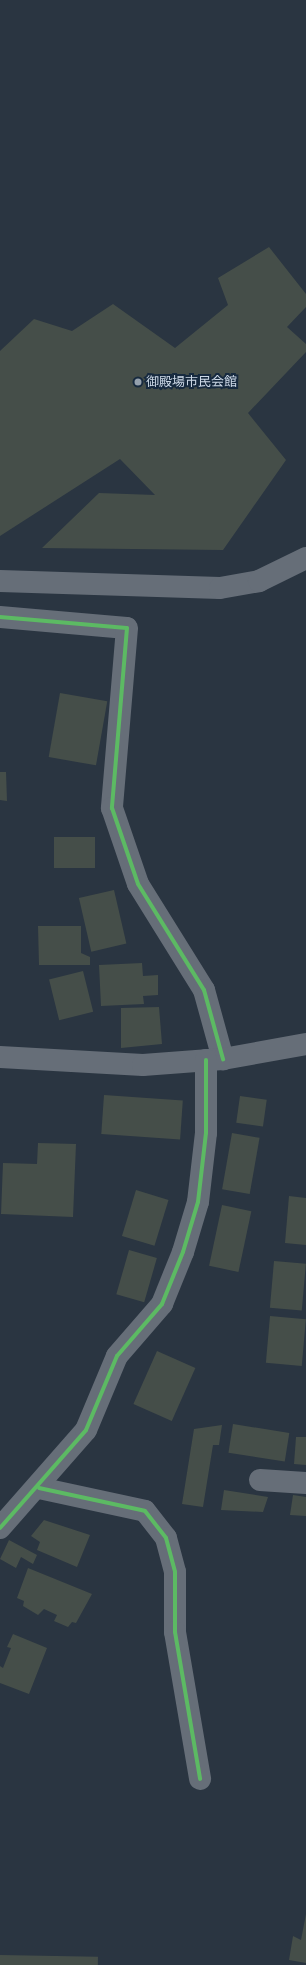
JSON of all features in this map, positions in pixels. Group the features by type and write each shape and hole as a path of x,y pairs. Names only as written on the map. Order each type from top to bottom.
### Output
{"street":[{"path":"0,581 220,588 259,581 306,558"},
{"path":"0,616 127,628 112,808 138,884 204,990 215,1060 198,1202 183,1252 162,1304 117,1356 86,1430 39,1488 0,1528"},
{"path":"0,1057 143,1065 215,1060 306,1044"},
{"path":"260,1480 306,1483"},
{"path":"39,1488 145,1511 166,1538 175,1572 175,1632 200,1779"}],"building":[{"name":"御殿場市民会館","path":"269,247 306,294 306,307 287,327 306,344 306,352 248,413 286,460 223,550 42,548 99,493 155,495 120,459 0,536 0,351 34,319 72,331 113,304 175,348 228,305 218,278"},
{"path":"60,693 107,701 96,765 49,757"},
{"path":"0,772 6,772 7,801 0,800"},
{"path":"54,837 95,837 95,868 54,868"},
{"path":"114,890 126,944 91,952 79,898"},
{"path":"38,926 81,926 81,953 90,957 90,965 39,965"},
{"path":"142,963 143,976 158,975 158,995 143,996 144,1004 101,1006 99,965"},
{"path":"83,971 93,1012 59,1020 49,979"},
{"path":"159,1007 162,1044 121,1048 121,1008"},
{"path":"104,1095 183,1101 180,1139 101,1134"},
{"path":"240,1096 267,1100 263,1126 236,1123"},
{"path":"232,1133 260,1138 250,1194 222,1189"},
{"path":"38,1143 76,1144 73,1217 1,1214 3,1163 37,1164"},
{"path":"136,1190 169,1200 154,1246 122,1236"},
{"path":"289,1196 306,1198 306,1245 285,1243"},
{"path":"222,1205 251,1211 238,1272 209,1266"},
{"path":"129,1250 157,1258 144,1302 116,1294"},
{"path":"274,1261 306,1264 302,1311 270,1308"},
{"path":"270,1316 306,1319 302,1366 266,1363"},
{"path":"157,1351 195,1368 172,1421 133,1404"},
{"path":"233,1424 289,1433 285,1462 228,1453"},
{"path":"222,1425 219,1445 213,1445 203,1507 182,1504 194,1429"},
{"path":"296,1437 306,1437 306,1465 294,1464"},
{"path":"224,1490 268,1497 263,1512 221,1510"},
{"path":"293,1495 306,1497 306,1516 290,1515"},
{"path":"44,1520 90,1535 77,1567 37,1550 40,1542 31,1536"},
{"path":"9,1540 37,1555 33,1564 21,1557 16,1568 0,1559"},
{"path":"28,1568 92,1594 76,1623 72,1622 68,1627 54,1621 57,1615 44,1609 38,1615 23,1606 24,1601 17,1598"},
{"path":"13,1634 47,1648 29,1694 0,1683 0,1666 3,1668 11,1648 7,1647"},
{"path":"306,1914 306,1963 289,1960 293,1936 301,1940"},
{"path":"0,1955 98,1957 98,1965 0,1965"}],"cycle path":[{"path":"0,617 127,628 112,808 138,884 204,990 223,1059"},
{"path":"0,1528 86,1430 117,1356 162,1304 183,1252 198,1202 206,1133 206,1060"},
{"path":"39,1488 145,1511 166,1538 175,1572 175,1632 200,1779"}],"place":[{"name":"御殿場市民会館","path":"138,382"}]}
